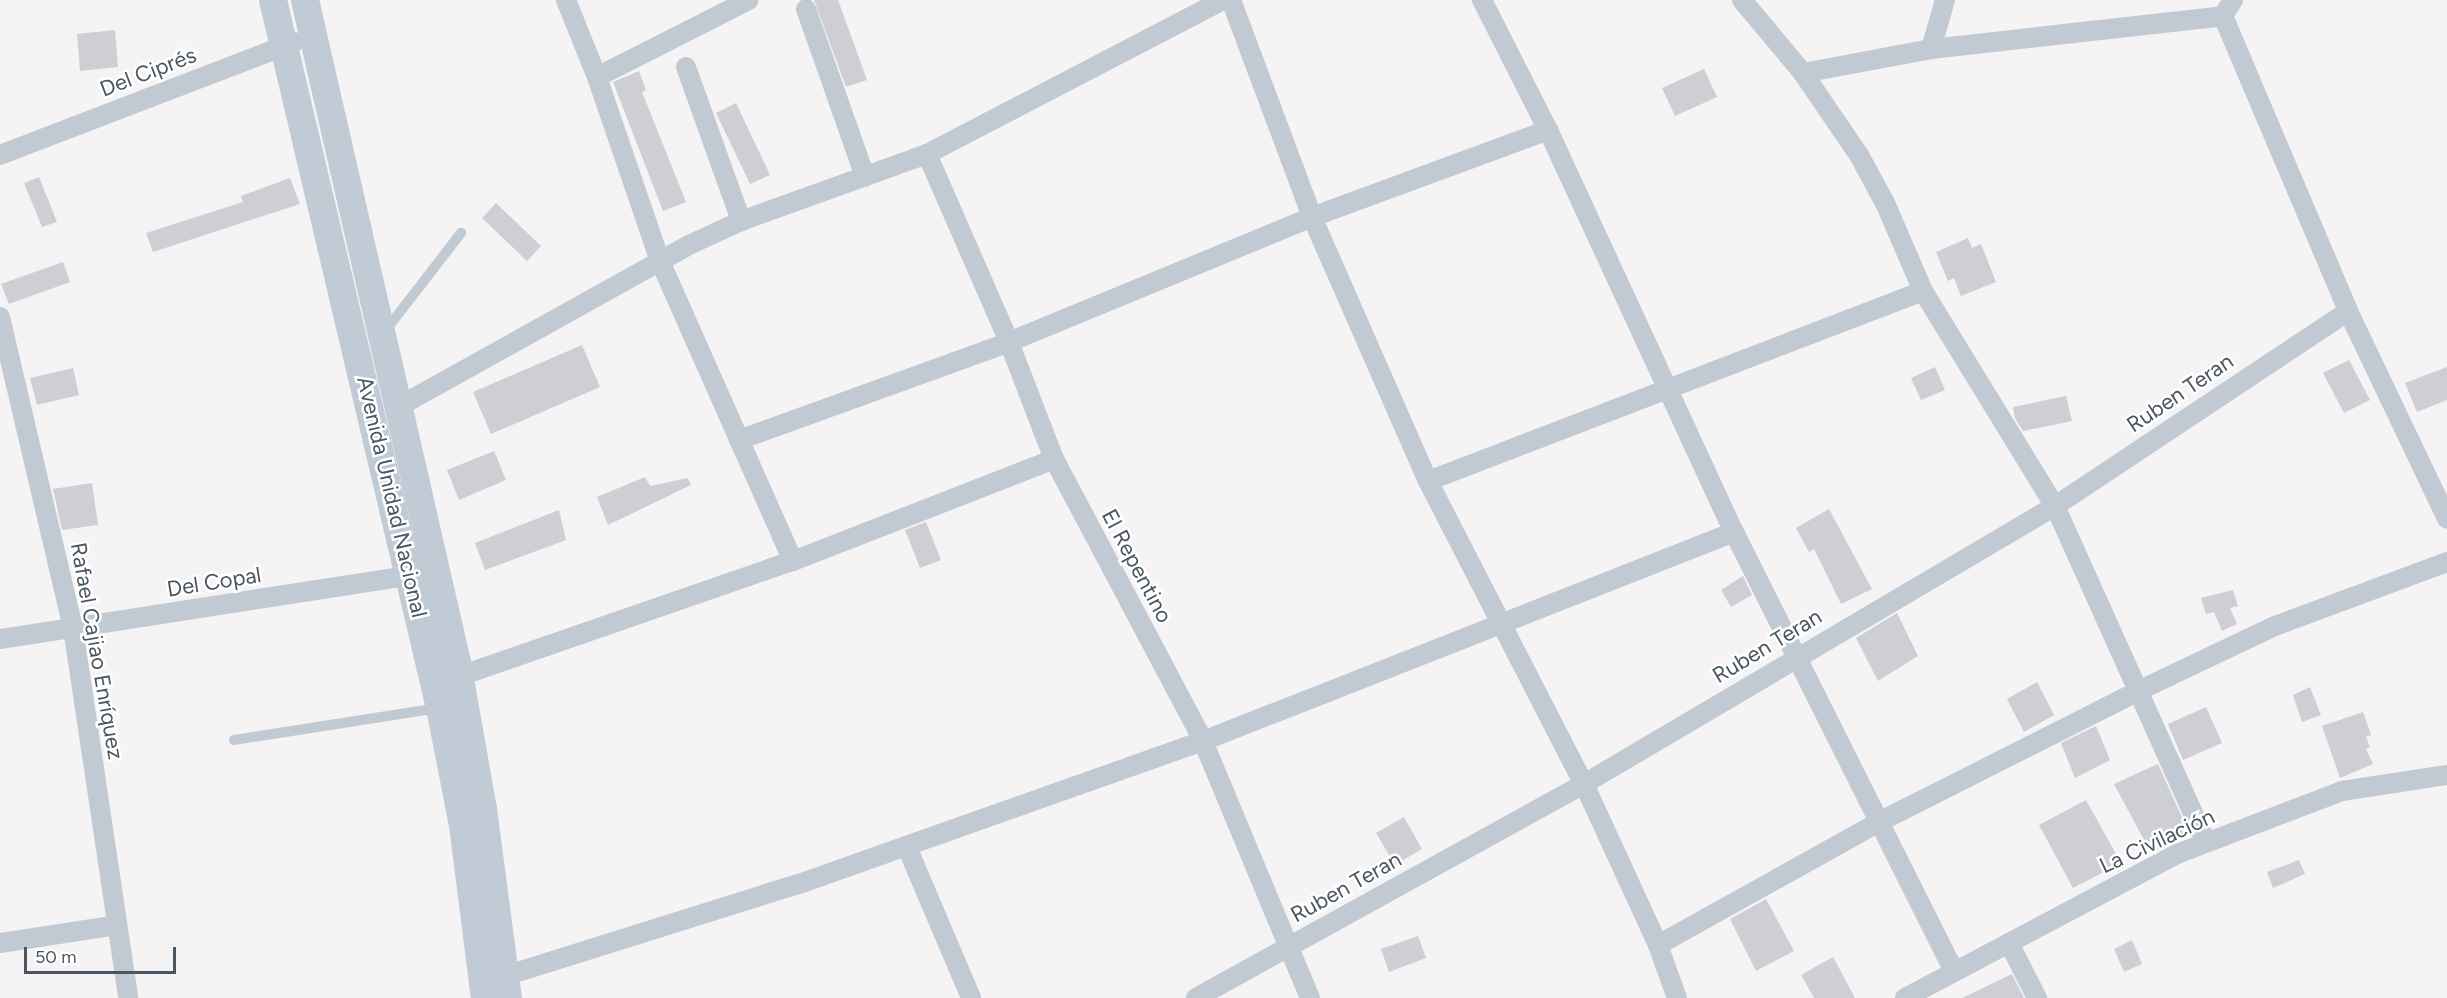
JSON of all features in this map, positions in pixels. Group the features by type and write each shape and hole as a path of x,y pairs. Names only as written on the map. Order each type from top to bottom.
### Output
{"main road":[{"name":"Avenida Unidad Nacional","path":"273,0 424,574 460,676 483,809 496,988"},
{"name":"Avenida Unidad Nacional","path":"305,0 399,407 424,574 440,708 496,988"}],"street":[{"path":"566,0 597,77 660,261 793,561"},
{"path":"597,77 748,0"},
{"path":"399,407 660,261 741,221 927,154 1223,0"},
{"path":"1231,0 1312,217 1428,481 1584,784 1658,945 1677,998"},
{"path":"1482,0 1548,130 1734,532 1954,971"},
{"path":"1742,0 1803,73 1880,193 1923,291 2055,506 2206,842"},
{"path":"1931,49 1945,0"},
{"path":"1803,73 1931,49 2228,8 2348,311 2447,519"},
{"path":"806,9 865,177"},
{"name":"Del Ciprés","path":"0,155 313,35"},
{"path":"686,67 741,221"},
{"path":"739,440 1009,342 1312,217 1548,130"},
{"name":"El Repentino","path":"927,154 1009,342 1054,459 1203,741 1310,998"},
{"path":"1428,481 1667,387 1923,291"},
{"name":"Ruben Teran","path":"1196,998 1584,784 1797,656 2055,506 2348,311"},
{"name":"Rafael Cajiao Enríquez","path":"0,317 5,364 73,628 128,998"},
{"path":"460,676 793,561 1054,459"},
{"path":"496,988 907,847 1203,741 1734,532"},
{"path":"1658,945 1879,822 2138,692 2275,626 2447,562"},
{"name":"Del Copal","path":"0,639 424,574"},
{"name":"La Civilación","path":"1905,998 2177,854 2206,842 2342,791 2447,775"},
{"path":"907,847 970,998"},
{"path":"0,943 117,925"},
{"path":"2009,943 2037,998"}],"lane":[{"path":"382,335 461,233"},
{"path":"234,740 440,708"}],"building":[{"path":"814,0 838,0 867,80 846,87"},
{"path":"115,30 118,67 80,71 77,34"},
{"path":"1704,69 1717,97 1675,116 1662,88"},
{"path":"639,71 646,90 642,92 686,202 663,211 613,82"},
{"path":"736,103 770,175 750,184 716,113"},
{"path":"39,177 57,222 42,227 24,183"},
{"path":"290,178 300,204 153,252 146,233 243,202 241,196"},
{"path":"496,203 541,246 527,261 482,218"},
{"path":"1968,238 1972,248 1981,244 1996,282 1961,296 1954,278 1948,281 1936,252"},
{"path":"63,262 70,282 9,304 1,284"},
{"path":"582,345 600,387 491,434 473,392"},
{"path":"2349,360 2370,400 2344,413 2323,373"},
{"path":"1935,367 1945,390 1921,400 1911,378"},
{"path":"2447,367 2447,400 2417,412 2405,383"},
{"path":"73,368 79,395 37,405 30,378"},
{"path":"2066,396 2072,421 2023,431 2015,418 2013,407"},
{"path":"494,451 506,480 459,500 447,470"},
{"path":"645,477 650,486 688,478 691,485 608,525 597,497"},
{"path":"92,483 98,525 62,530 53,489"},
{"path":"1829,509 1872,589 1841,604 1814,549 1809,552 1796,528"},
{"path":"559,510 566,540 485,570 475,543"},
{"path":"926,522 941,560 920,568 905,530"},
{"path":"1743,576 1752,595 1731,607 1721,590"},
{"path":"2233,590 2238,606 2230,608 2237,624 2222,631 2214,612 2206,614 2201,598"},
{"path":"1897,613 1918,656 1878,681 1856,638"},
{"path":"2037,682 2054,715 2024,732 2007,699"},
{"path":"2310,687 2321,715 2302,722 2293,695"},
{"path":"2206,707 2222,743 2183,760 2168,724"},
{"path":"2363,712 2371,735 2366,737 2370,747 2366,749 2373,764 2340,778 2322,726"},
{"path":"2096,726 2110,760 2075,778 2061,743"},
{"path":"2158,764 2189,833 2151,853 2114,784"},
{"path":"2086,800 2121,863 2073,888 2039,825"},
{"path":"1404,817 1422,849 1395,865 1376,833"},
{"path":"2299,860 2305,874 2273,888 2267,872"},
{"path":"1766,899 1794,951 1756,971 1730,919"},
{"path":"1418,936 1426,958 1389,972 1381,949"},
{"path":"2132,940 2142,964 2124,972 2114,949"},
{"path":"1833,957 1855,998 1814,998 1801,975"},
{"path":"2012,974 2024,998 1962,998"}]}
